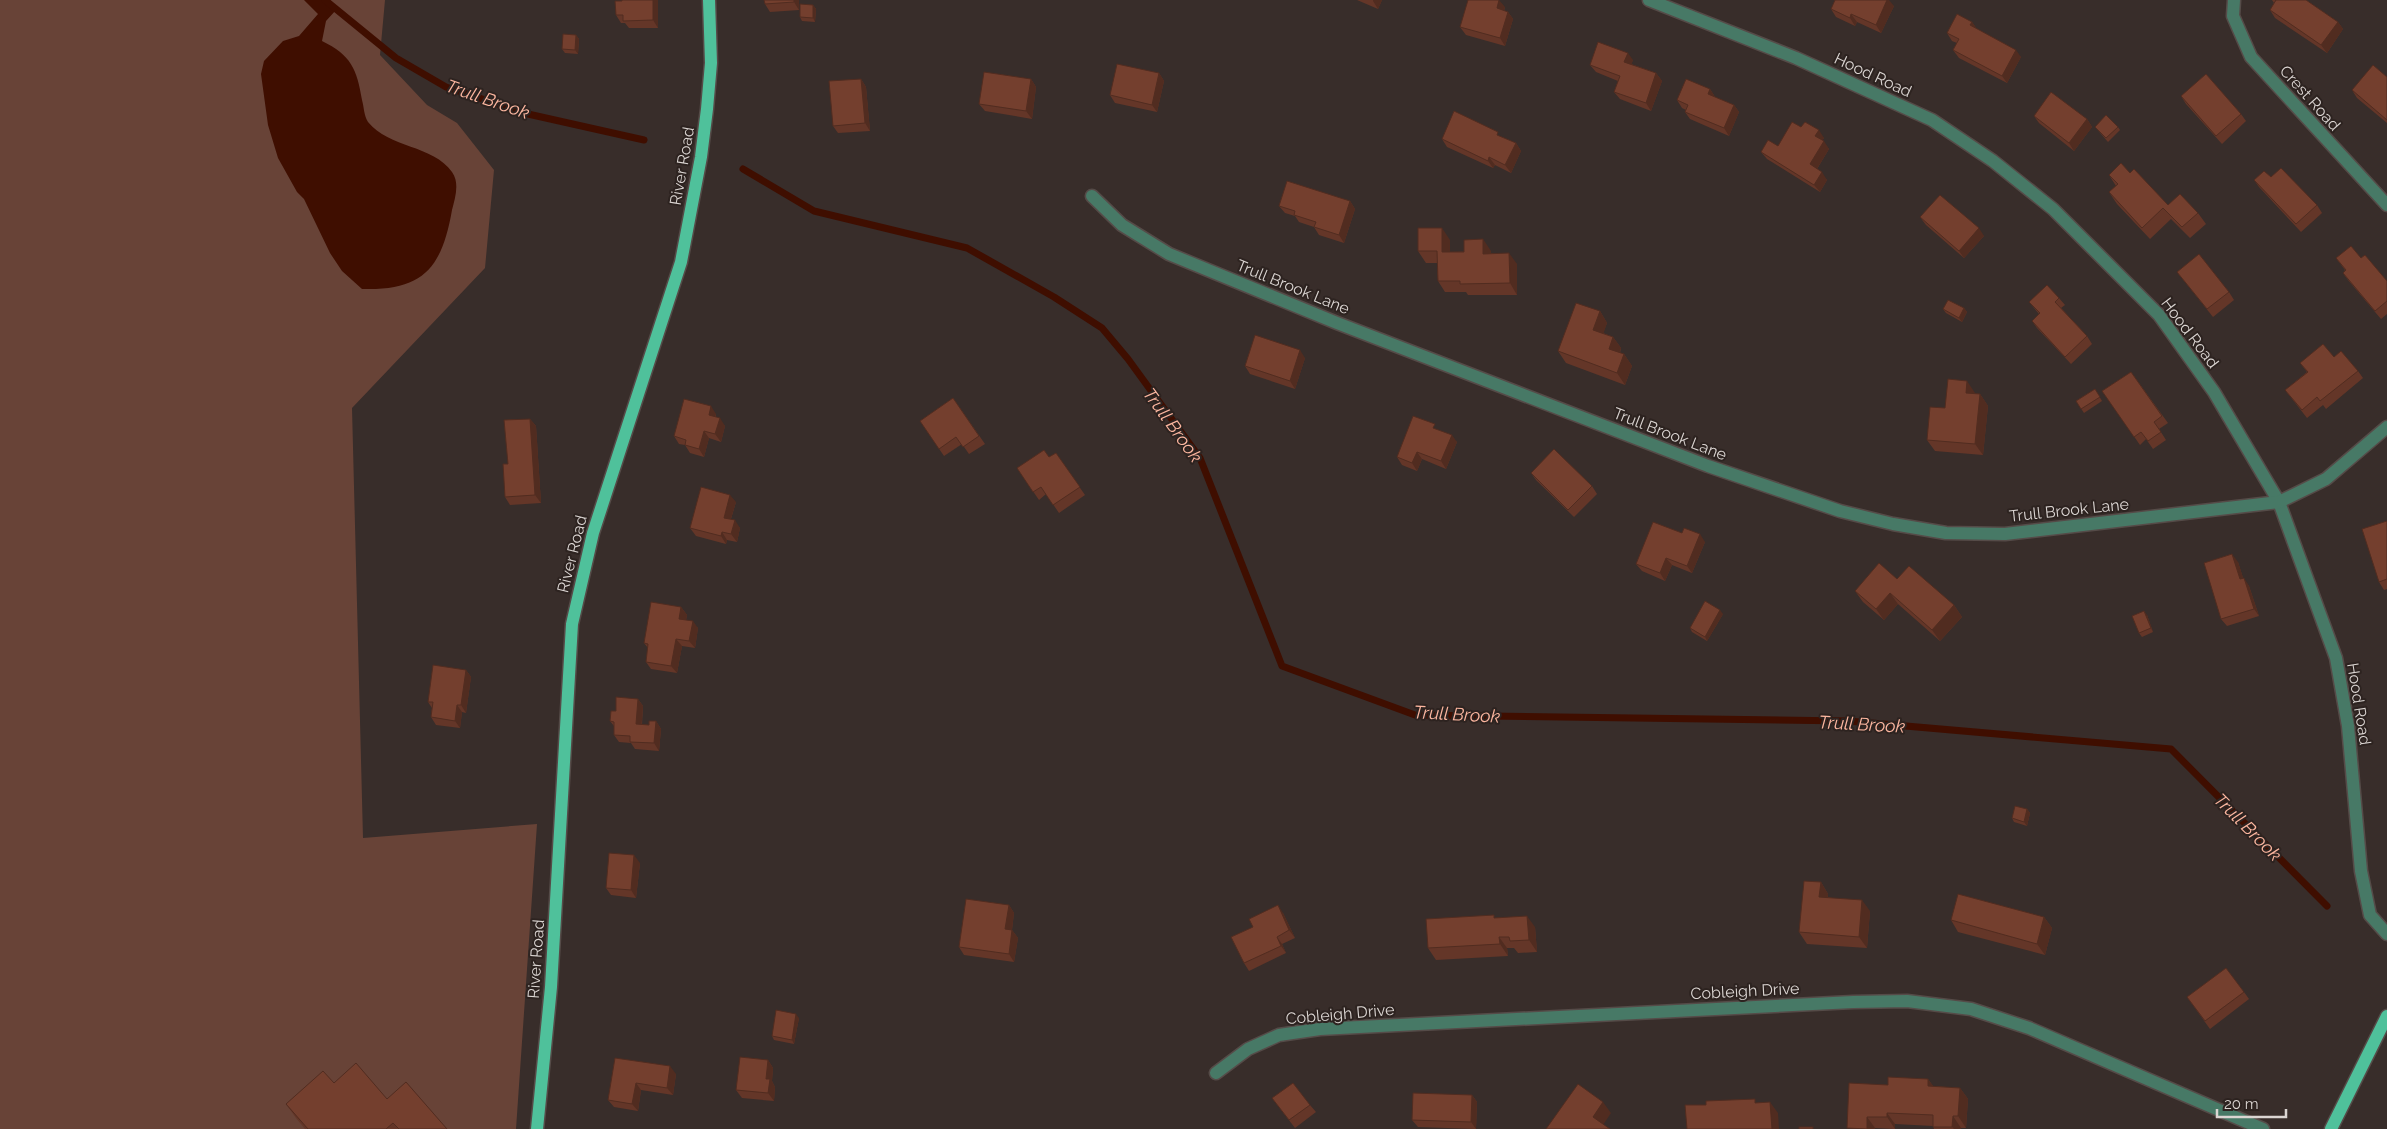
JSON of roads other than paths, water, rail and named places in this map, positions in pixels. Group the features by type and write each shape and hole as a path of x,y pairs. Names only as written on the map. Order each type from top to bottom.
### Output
{"main road":[{"name":"River Road","path":"538,1129 551,987 572,624 592,533 681,262 701,157 707,109 711,63 708,0"},
{"path":"2331,1129 2387,1016"}],"street":[{"name":"Hood Road","path":"1649,0 1796,58 1932,120 1993,161 2053,208 2159,316 2214,392 2279,502 2336,658 2348,726 2361,871 2370,915 2387,934"},
{"name":"Crest Road","path":"2234,0 2233,16 2251,57 2387,206"},
{"name":"Trull Brook Lane","path":"1092,196 1122,225 1169,254 1302,309 1708,466 1840,510 1893,524 1946,533 2005,534 2279,502"},
{"path":"2279,502 2326,479 2387,427"},
{"name":"Cobleigh Drive","path":"1216,1072 1248,1048 1279,1036 1320,1028 1907,1001 1971,1009 2028,1028 2263,1129"}],"waterway":[{"name":"Trull Brook","path":"325,0 396,58 446,87 528,114 644,140"},
{"name":"Trull Brook","path":"743,169 814,211 967,248 1054,297 1102,328 1128,359 1200,458 1282,666 1415,715 1848,721 2171,749 2327,906"}]}
